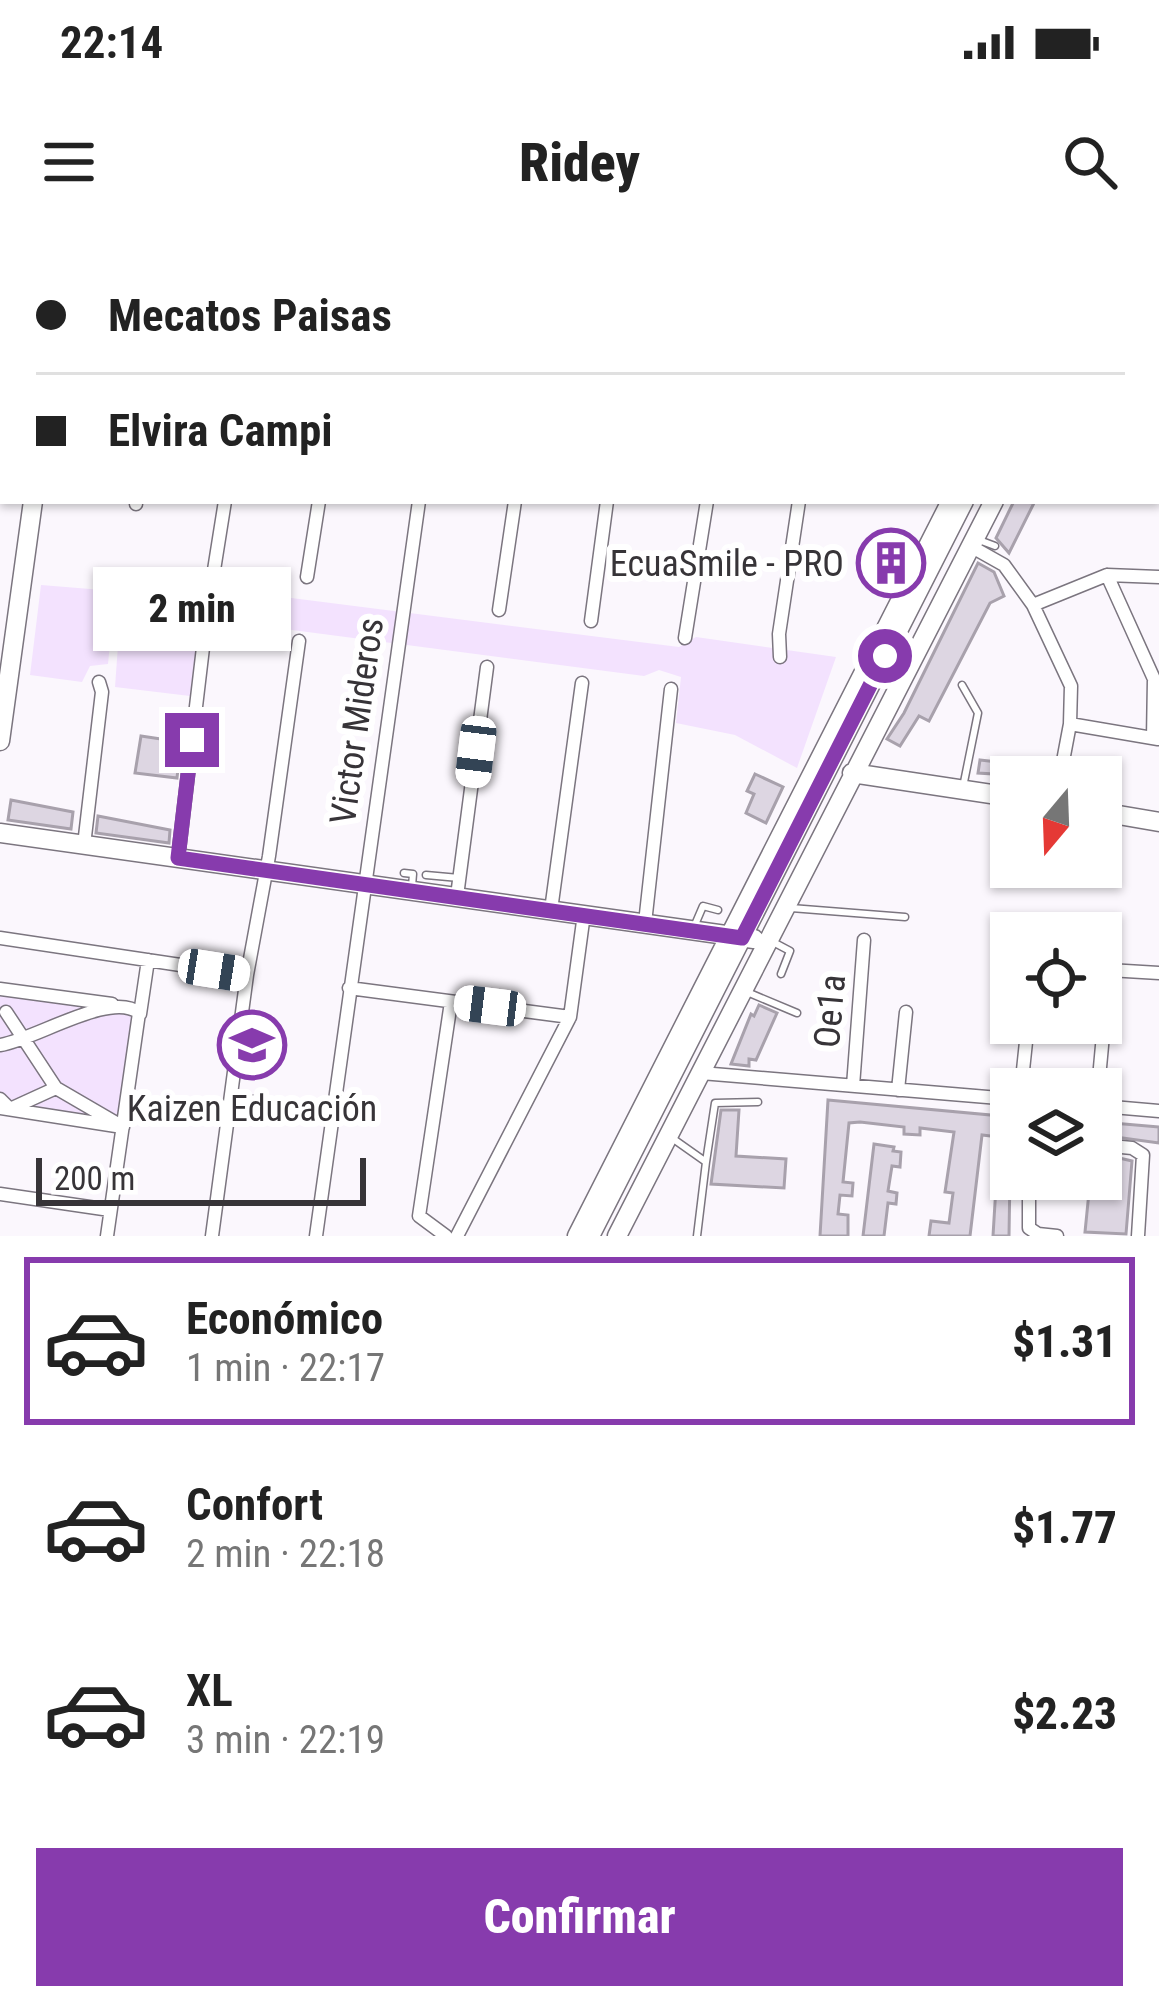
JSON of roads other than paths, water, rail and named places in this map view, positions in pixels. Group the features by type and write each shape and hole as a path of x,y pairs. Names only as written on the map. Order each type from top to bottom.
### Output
{"main road":[{"path":"0,741 32,504"},
{"path":"577,1236 749,938 950,504"},
{"path":"603,1236 963,504"},
{"path":"590,1236 975,504"},
{"path":"617,1236 744,990 749,938 787,907 993,504"},
{"path":"852,773 990,794"},
{"path":"1122,816 1159,822"},
{"path":"0,832 363,884 414,879 551,910 749,938"}],"street":[{"path":"178,858 225,504"},
{"path":"307,578 319,504"},
{"name":"Victor Mideros","path":"316,1236 419,504"},
{"path":"499,610 514,504"},
{"path":"591,621 607,504"},
{"path":"685,638 706,504"},
{"path":"780,657 779,634 799,504"},
{"path":"974,542 1004,565 1034,605 1070,686 1064,756"},
{"path":"1034,605 1107,575 1159,577"},
{"path":"1070,724 1156,739 1154,662 1107,575"},
{"path":"212,1236 299,641"},
{"path":"458,887 487,667"},
{"path":"84,844 103,692 99,682"},
{"path":"551,910 582,683"},
{"path":"645,923 670,689"},
{"path":"457,1236 570,1017 584,914"},
{"path":"0,938 247,976"},
{"name":"Oe1a","path":"853,1086 865,940"},
{"path":"107,1236 148,960"},
{"path":"1100,1068 1109,970 1159,973"},
{"path":"349,988 570,1017"},
{"path":"0,989 133,1007 140,1021"},
{"path":"446,1236 419,1216 452,1002"},
{"path":"0,1045 119,1005"},
{"path":"6,1012 56,1088 123,1126"},
{"path":"898,1090 906,1012"},
{"path":"701,1073 990,1097"},
{"path":"3,1106 56,1088"},
{"path":"231,1100 331,1113"},
{"path":"3,1106 123,1126"},
{"path":"1122,1108 1159,1111"},
{"path":"1122,1147 1143,1155 1138,1236"},
{"path":"0,1193 110,1210"},
{"path":"1029,1200 1029,1228 1057,1236"}],"lane":[{"path":"974,542 995,546"},
{"path":"962,685 978,713 962,790"},
{"path":"693,930 701,907 718,910"},
{"path":"787,907 905,917"},
{"path":"749,938 790,951 781,974"},
{"path":"744,990 797,1013"},
{"path":"697,1236 715,1103 758,1102"},
{"path":"669,1136 706,1162"}],"place":[{"name":"EcuaSmile - PRO","path":"891,563"},
{"name":"Kaizen Educación","path":"252,1045"}]}
